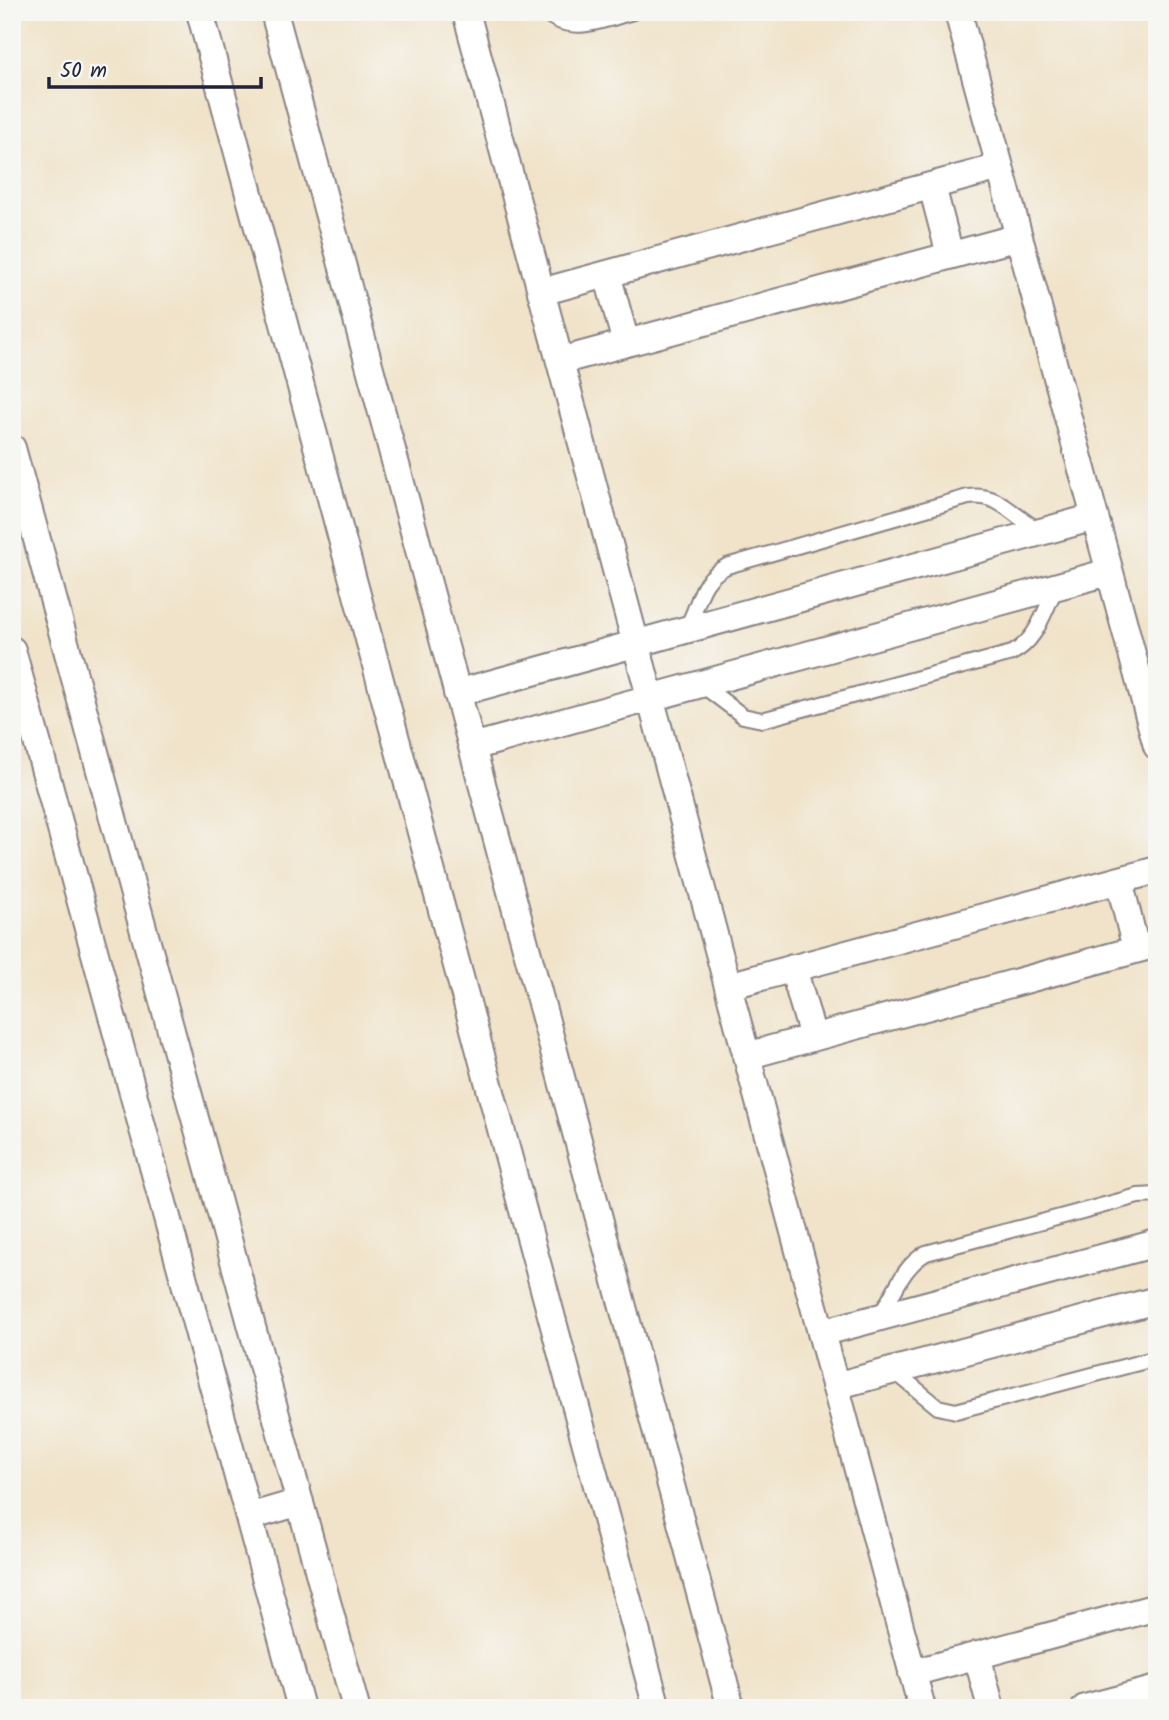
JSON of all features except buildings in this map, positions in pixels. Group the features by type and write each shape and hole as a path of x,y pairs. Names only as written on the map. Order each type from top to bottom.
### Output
{"street":[{"path":"200,12 657,1708"},
{"path":"274,12 731,1708"},
{"path":"466,12 922,1708"},
{"path":"958,12 1157,746"},
{"path":"541,292 1000,167"},
{"path":"932,186 950,255"},
{"path":"560,361 1019,237"},
{"path":"607,274 626,343"},
{"path":"12,448 356,1708"},
{"path":"457,693 1094,517"},
{"path":"472,747 1110,572"},
{"path":"12,650 301,1708"},
{"path":"728,986 1157,870"},
{"path":"746,1056 1146,947 1118,880"},
{"path":"793,968 813,1037"},
{"path":"821,1333 1157,1243"},
{"path":"835,1386 1157,1300"},
{"path":"249,1517 300,1502"},
{"path":"912,1673 1157,1607"},
{"path":"977,1655 991,1708"},
{"path":"1084,1708 1157,1689"}],"lane":[{"path":"545,12 558,22 577,26 633,12"},
{"path":"685,630 702,588 717,571 727,566 968,498 987,497 996,500 1022,521 1042,531"},
{"path":"700,684 743,716 762,720 1012,653 1023,648 1031,639 1057,586"},
{"path":"878,1318 901,1276 916,1259 926,1254 1138,1196 1157,1195"},
{"path":"893,1370 938,1407 956,1411 1157,1358"}]}
